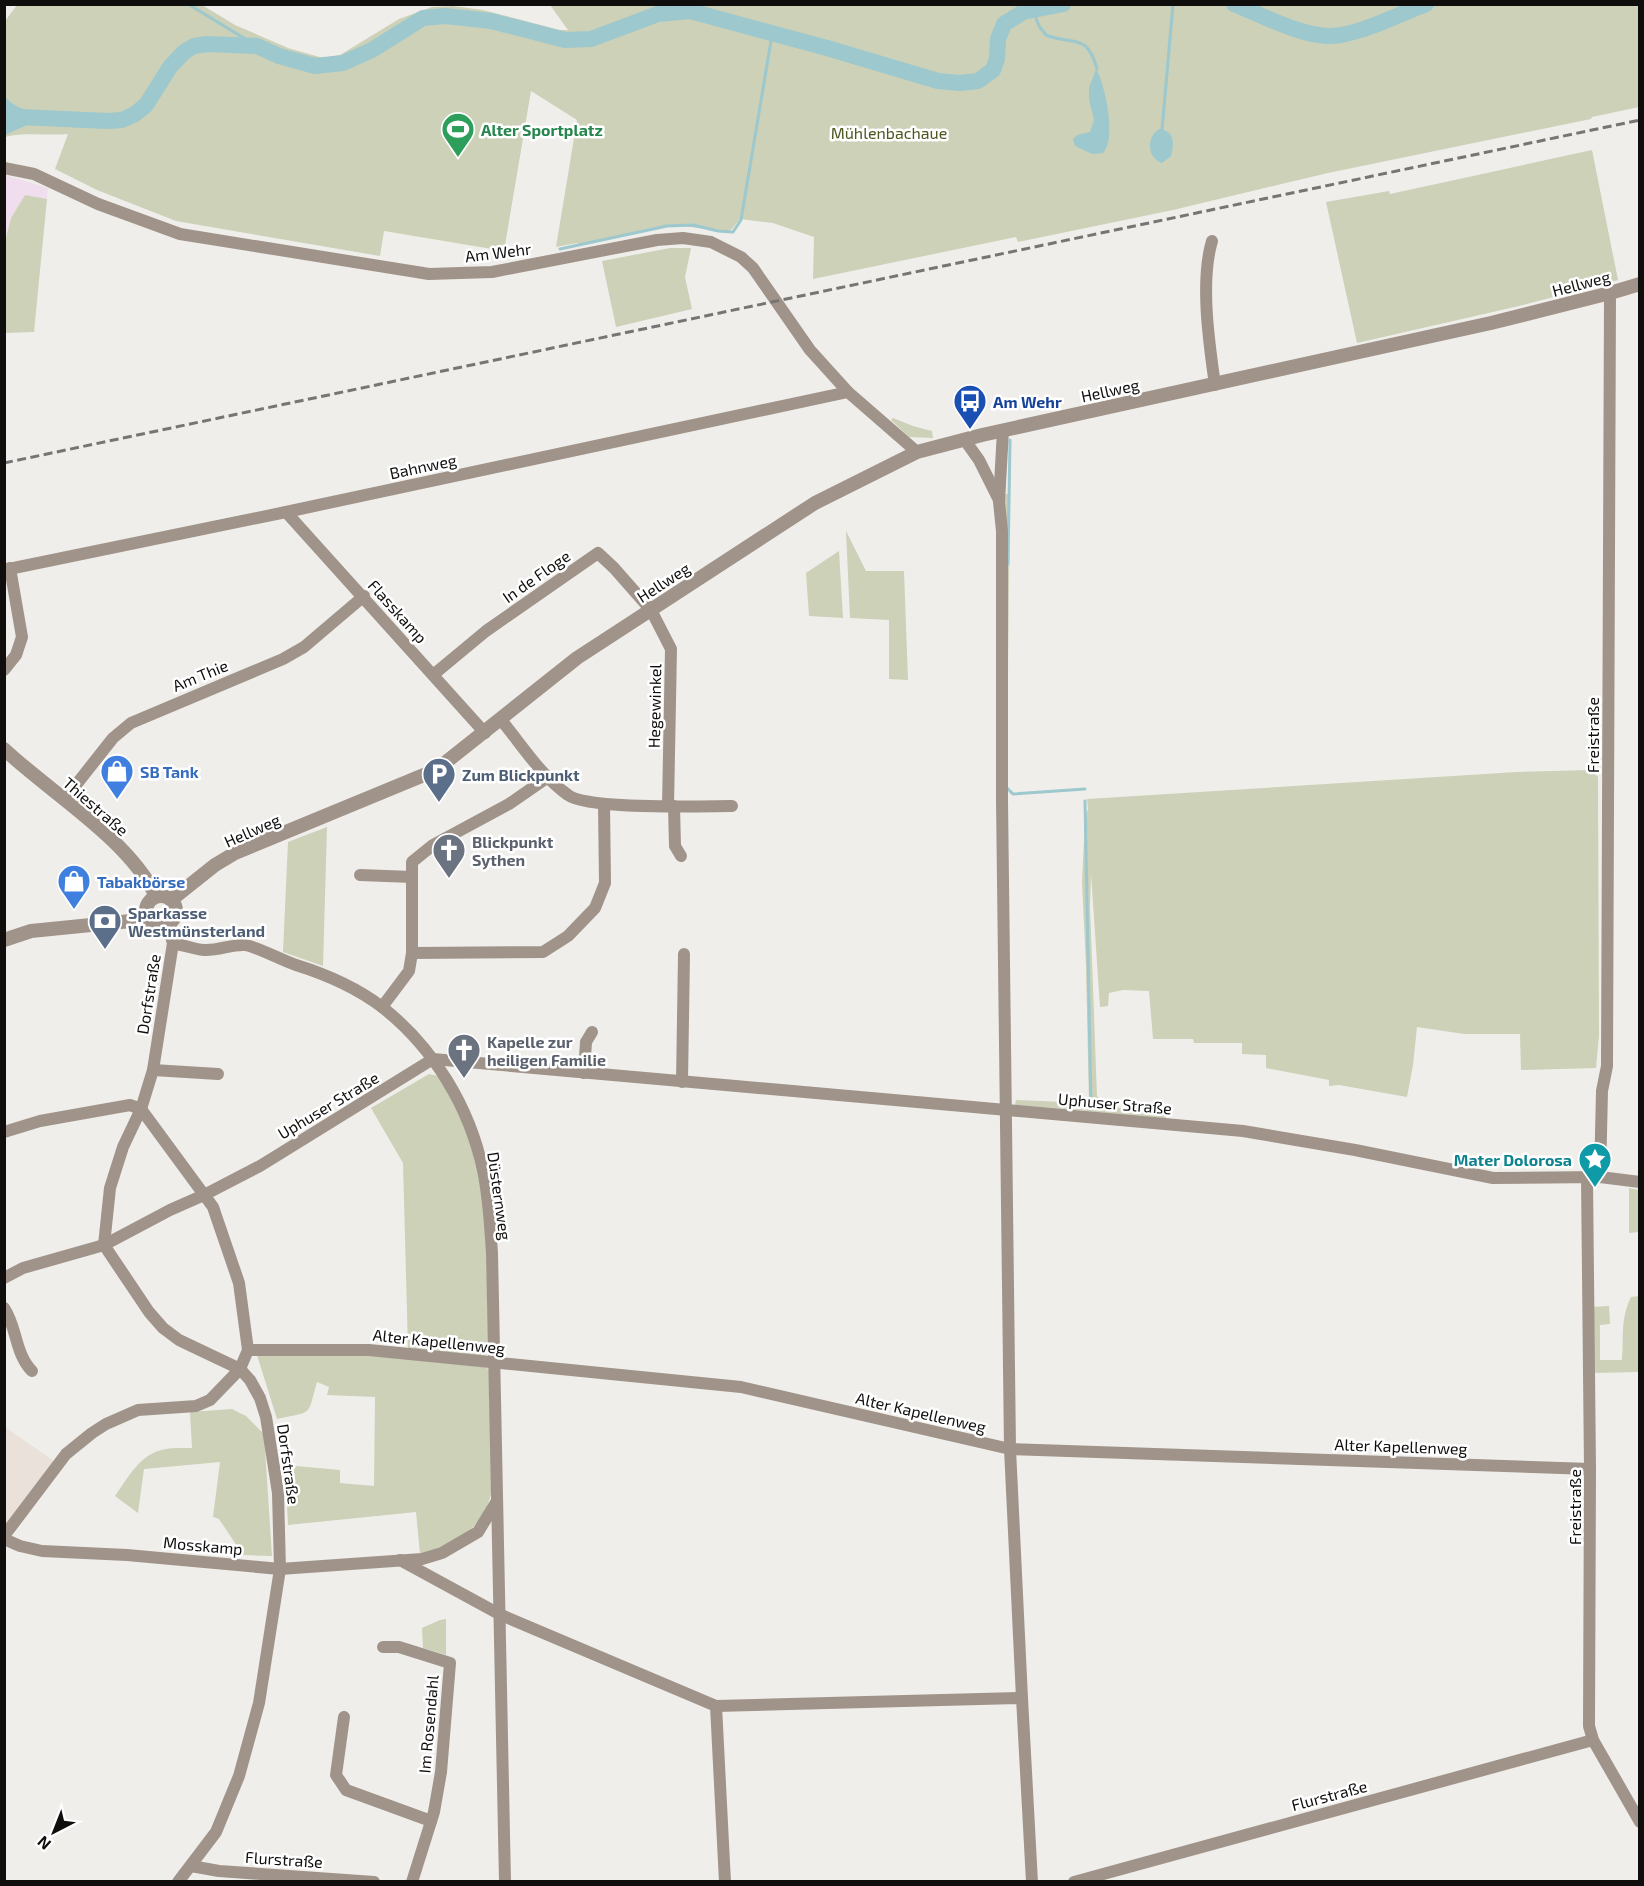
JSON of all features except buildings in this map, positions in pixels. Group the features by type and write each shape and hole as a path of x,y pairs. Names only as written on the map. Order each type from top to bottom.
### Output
{"street":[{"name":"Am Wehr","path":"4,168 34,174 98,204 180,234 429,274 492,272 657,240 683,238 711,242 741,257 753,268 810,350 848,392 917,452"},
{"path":"1212,241 1207,256 1208,330 1215,385"},
{"name":"Hellweg","path":"171,900 215,865 236,854 436,770 577,658 815,504 917,452 1003,430 1491,323 1640,284"},
{"name":"Freistraße","path":"1600,1177 1602,1090 1607,1066 1610,293"},
{"name":"Bahnweg","path":"7,569 848,392"},
{"path":"1003,430 999,502 1002,531 1002,800 1010,1449 1032,1881"},
{"path":"964,439 979,460 999,502"},
{"name":"Flasskamp","path":"286,512 485,733"},
{"name":"In de Floge","path":"433,675 486,631 598,553 651,610"},
{"path":"4,670 16,655 22,637 7,569"},
{"name":"Am Thie","path":"64,800 113,738 131,723 283,659 304,647 364,596"},
{"name":"Hegewinkel","path":"651,610 671,649 671,806 675,846 681,856"},
{"path":"501,720 548,777 570,797 604,804 732,806"},
{"name":"Thiestraße","path":"4,749 114,841 149,883 156,896"},
{"path":"382,1007 409,971 412,953 412,862 433,845 509,804 548,777"},
{"path":"412,953 543,952 568,936 595,908 605,883 604,804"},
{"path":"360,875 412,877"},
{"path":"156,896 164,896 171,900 176,914 166,925 155,924 147,916 148,904 156,896"},
{"path":"4,940 31,931 130,921 147,916"},
{"name":"Dorfstraße","path":"166,925 173,943 153,1070 141,1108 123,1147 110,1188 104,1245 149,1312 163,1328 178,1340 240,1369 250,1380 260,1398 266,1417 278,1493 280,1569 259,1703 239,1776 216,1832 178,1881"},
{"name":"Düsternweg","path":"173,943 204,950 246,945 351,988 382,1007 433,1059 454,1091 466,1117 483,1171 492,1252 505,1881"},
{"path":"682,1082 684,954"},
{"path":"584,1073 586,1042 591,1032"},
{"name":"Uphuser Straße","path":"4,1278 23,1268 104,1245 204,1195 260,1166 433,1059 1243,1131 1355,1150 1493,1178 1600,1177 1640,1182"},
{"path":"153,1070 218,1074"},
{"path":"4,1132 40,1121 130,1105 141,1108 213,1207 238,1283 248,1350 240,1369 210,1400 196,1406 138,1410 92,1433 66,1454 4,1538"},
{"name":"Freistraße","path":"1587,1178 1590,1469 1589,1726 1593,1740 1640,1822"},
{"path":"4,1308 11,1318 25,1363 32,1371"},
{"name":"Alter Kapellenweg","path":"248,1350 369,1350 741,1388 1010,1449 1590,1469"},
{"name":"Mosskamp","path":"4,1538 20,1546 42,1551 127,1555 280,1569 422,1559 442,1554 478,1532 497,1500"},
{"path":"400,1560 501,1615 716,1706 1022,1698"},
{"name":"Im Rosendahl","path":"383,1647 399,1647 450,1663 441,1772 431,1821 412,1881"},
{"path":"716,1706 725,1881"},
{"path":"344,1717 336,1775 346,1790 431,1821"},
{"name":"Flurstraße","path":"1074,1881 1593,1740"},
{"name":"Flurstraße","path":"191,1866 219,1871 374,1881"}],"shaded area":[{"path":"5,175 48,188 47,199 25,195 11,218 5,241"},
{"path":"5,1427 54,1461 4,1528"}],"green space":[{"name":"Mühlenbachaue","path":"17,5 202,5 235,25 288,48 323,58 340,55 399,19 432,7 453,6 483,10 560,30 568,30 550,5 1639,5 1639,107 1328,173 1173,210 1018,242 1016,237 813,279 814,237 773,223 740,219 727,232 683,226 664,227 581,245 577,243 556,247 577,120 531,91 504,251 384,231 380,256 176,221 97,190 55,169 68,134 5,137 5,21"},
{"path":"1592,150 1618,280 1519,306 1357,343 1326,202 1389,191 1390,194"},
{"path":"25,195 47,199 34,332 5,333 5,241 11,218"},
{"path":"670,248 691,248 685,277 692,309 616,327 602,261"},
{"path":"893,418 932,431 933,438 909,437 891,420"},
{"path":"1005,494 1010,494 1008,675 1004,675"},
{"path":"846,531 866,571 904,571 908,680 889,679 889,620 850,618"},
{"path":"839,551 843,618 809,616 806,573"},
{"path":"1591,770 1598,777 1599,1035 1596,1068 1521,1070 1520,1034 1464,1034 1417,1027 1407,1097 1339,1085 1329,1086 1329,1080 1266,1068 1266,1055 1242,1054 1242,1043 1194,1043 1193,1039 1153,1039 1149,991 1123,990 1109,993 1108,1006 1100,1007 1091,874 1090,907 1097,1096 1109,1107 1166,1112 1166,1120 1015,1105 1016,1100 1089,1103 1082,882 1087,799 1517,772"},
{"path":"327,827 323,966 283,952 288,842"},
{"path":"429,1074 439,1076 468,1132 486,1213 489,1351 484,1357 408,1349 403,1163 371,1108"},
{"path":"1629,1188 1639,1190 1639,1232 1629,1233"},
{"path":"1639,1296 1639,1372 1593,1373 1592,1307 1609,1306 1610,1324 1600,1325 1600,1360 1622,1360 1625,1313 1631,1297"},
{"path":"367,1353 484,1365 490,1371 492,1490 488,1504 467,1533 446,1545 420,1554 416,1512 288,1525 285,1465 340,1470 340,1483 374,1486 375,1397 327,1395 329,1387 317,1382 307,1411 277,1419 257,1355"},
{"path":"232,1409 246,1416 264,1434 272,1556 243,1555 219,1519 213,1517 220,1462 144,1469 138,1513 115,1496 134,1470 151,1454 166,1449 192,1448 190,1412"},
{"path":"446,1619 446,1655 423,1648 422,1628"}],"water":[{"path":"1096,69 1106,98 1109,136 1103,153 1092,154 1075,146 1073,139 1077,135 1090,132 1094,120 1089,88"},
{"path":"5,97 22,109 43,111 42,122 27,125 5,135"},
{"path":"1159,129 1168,132 1173,142 1171,156 1162,163 1153,157 1150,147 1152,137"}],"waterway":[{"path":"188,4 257,46"},
{"path":"1029,4 1037,10"},
{"path":"4,111 20,117 122,120 135,114 146,105 170,67 184,52 194,46 207,44 257,46 279,56 315,66 343,63 372,50 423,18 445,16 491,21 565,40 591,39 658,14 690,11 938,81 960,83 978,81 993,70 997,59 998,39 1004,24 1023,12 1063,4"},
{"path":"1162,130 1173,4"},
{"path":"1234,4 1294,29 1330,36 1365,29 1426,4"},
{"path":"1033,10 1039,26 1046,35 1084,45 1093,57 1097,69"},
{"path":"560,249 667,226 693,225 733,232 741,220 772,35"},
{"path":"1008,564 1010,440"},
{"path":"1006,787 1013,794 1085,789"},
{"path":"1085,801 1091,1108"}],"railway":[{"path":"4,463 1640,120"}],"place":[{"name":"Alter Sportplatz","path":"458,158"},
{"name":"Am Wehr","path":"970,430"},
{"name":"SB Tank","path":"117,800"},
{"name":"Zum Blickpunkt","path":"439,803"},
{"name":"Blickpunkt Sythen","path":"449,879"},
{"name":"Tabakbörse","path":"74,910"},
{"name":"Sparkasse Westmünsterland","path":"105,950"},
{"name":"Kapelle zur heiligen Familie","path":"464,1079"},
{"name":"Mater Dolorosa","path":"1595,1188"}]}
